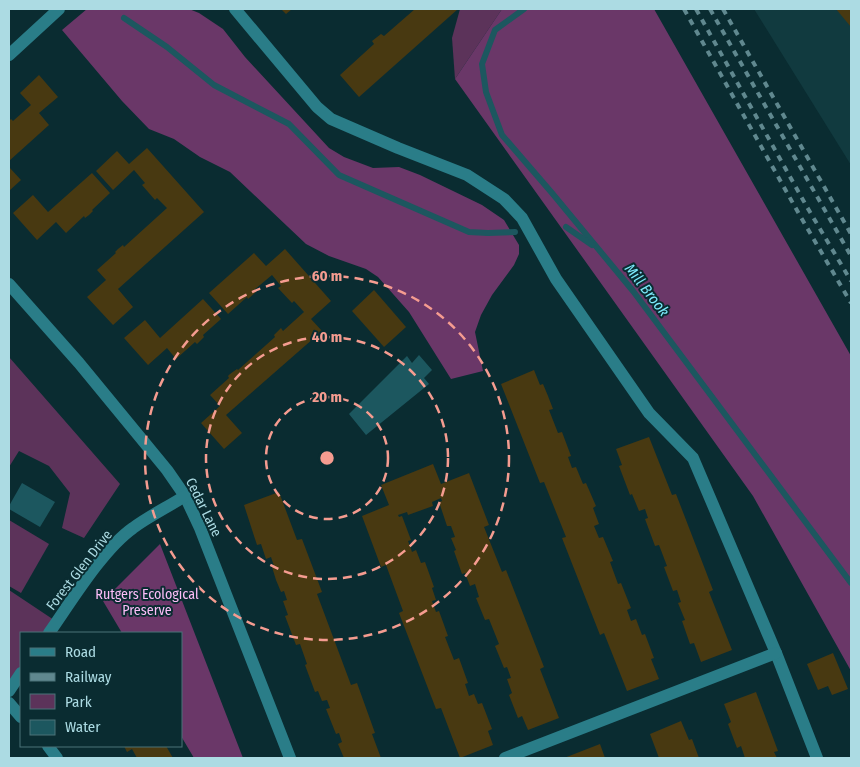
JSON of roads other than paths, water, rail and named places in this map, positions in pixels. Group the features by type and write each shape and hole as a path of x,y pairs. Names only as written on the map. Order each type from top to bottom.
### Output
{"street":[{"path":"9,55 60,9"},
{"path":"235,9 317,107 331,119 467,175 504,198 522,218 556,279 649,413 693,458 776,653 817,758"},
{"name":"Cedar Lane","path":"9,284 79,363 186,496 290,758"},
{"name":"Forest Glen Drive","path":"50,632 93,572 112,548 132,528 186,496"},
{"path":"505,758 776,653"},
{"path":"9,691 20,674"},
{"path":"9,703 20,715"},
{"path":"49,747 57,758"}],"water":[{"path":"419,355 432,370 424,378 429,384 366,435 349,414 407,356 412,363"},
{"path":"22,483 55,502 40,527 9,509"}],"waterway":[{"name":"Mill Brook","path":"524,9 495,30 482,64 486,92 502,135 633,291 851,583"},
{"path":"124,18 167,47 214,85 289,124 339,175 469,232 515,232"},
{"path":"566,227 592,245"}],"railway":[{"path":"684,9 851,303"},
{"path":"696,9 807,207 851,281"},
{"path":"710,9 851,256"},
{"path":"723,9 851,234"}],"park label":[{"name":"Rutgers Ecological Preserve","path":"147,602"}]}
